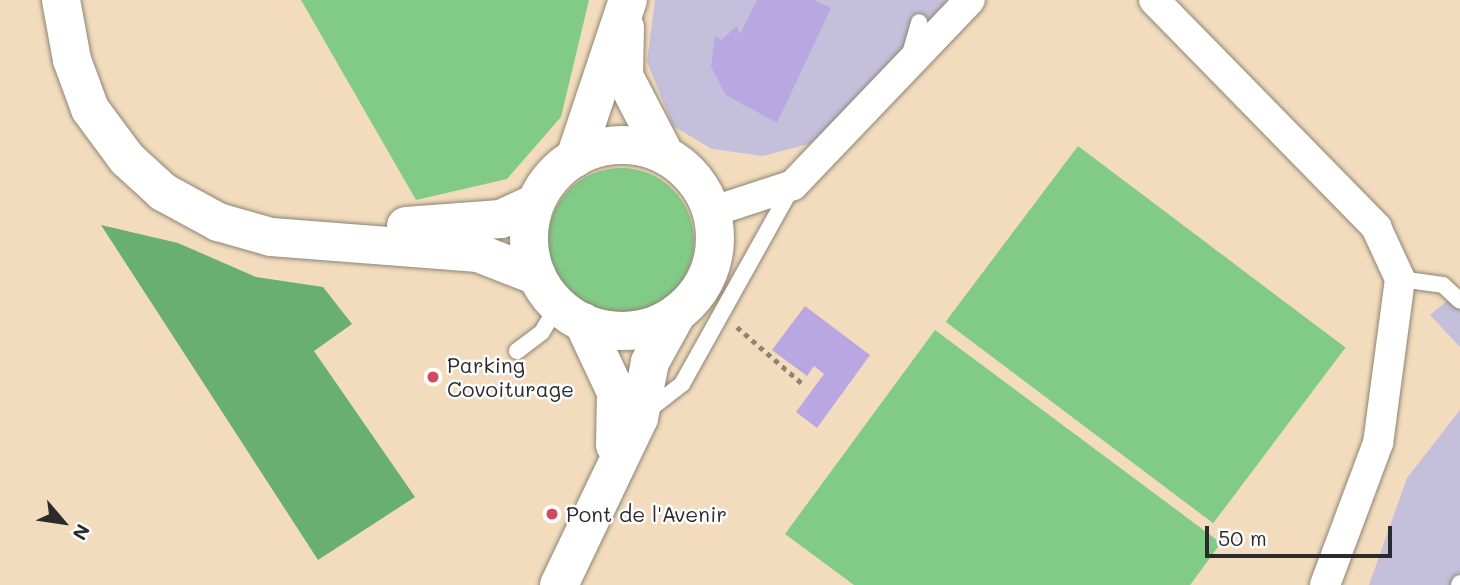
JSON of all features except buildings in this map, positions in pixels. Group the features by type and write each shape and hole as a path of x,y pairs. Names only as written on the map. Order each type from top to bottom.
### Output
{"main road":[{"path":"61,0 72,60 90,110 127,159 163,192 218,222 271,237 478,253 559,301 641,329 677,313"},
{"path":"84,0 95,63 126,120 171,169 208,193 277,215 400,226 501,219 536,203 575,158 628,0"},
{"path":"559,585 639,418 650,362 677,313 710,268 711,212 701,189 665,155 624,76 628,0"},
{"path":"575,158 620,145 665,155"},
{"path":"536,203 530,240 559,301 616,392 614,471"}],"street":[{"path":"711,212 793,185 970,0"},
{"path":"1154,0 1376,227 1400,279 1378,443 1325,585"}],"lane":[{"path":"908,64 919,22"},
{"path":"639,418 682,384 793,185"},
{"path":"1400,279 1443,285 1460,301"},
{"path":"517,351 542,332 559,301"}],"path":[{"path":"730,302 737,327 805,386"}],"shaded area":[{"path":"655,0 955,0 816,142 763,156 712,149 673,126 647,62"},
{"path":"1460,290 1460,347 1430,315"},
{"path":"1460,410 1460,585 1369,585 1407,478"}],"green space":[{"path":"301,0 589,0 561,117 507,179 416,200"},
{"path":"1078,146 1346,348 1213,523 946,322"},
{"path":"621,168 649,173 673,189 689,213 694,241 689,269 673,293 649,309 621,314 593,309 569,293 553,269 548,241 553,213 569,189 593,173"},
{"path":"101,225 178,243 256,277 323,287 352,324 314,351 415,497 318,560"},
{"path":"935,330 1221,543 1190,585 854,585 785,534"}],"place":[{"name":"Parking Covoiturage","path":"433,377"},
{"name":"Pont de l'Avenir","path":"552,514"}]}
